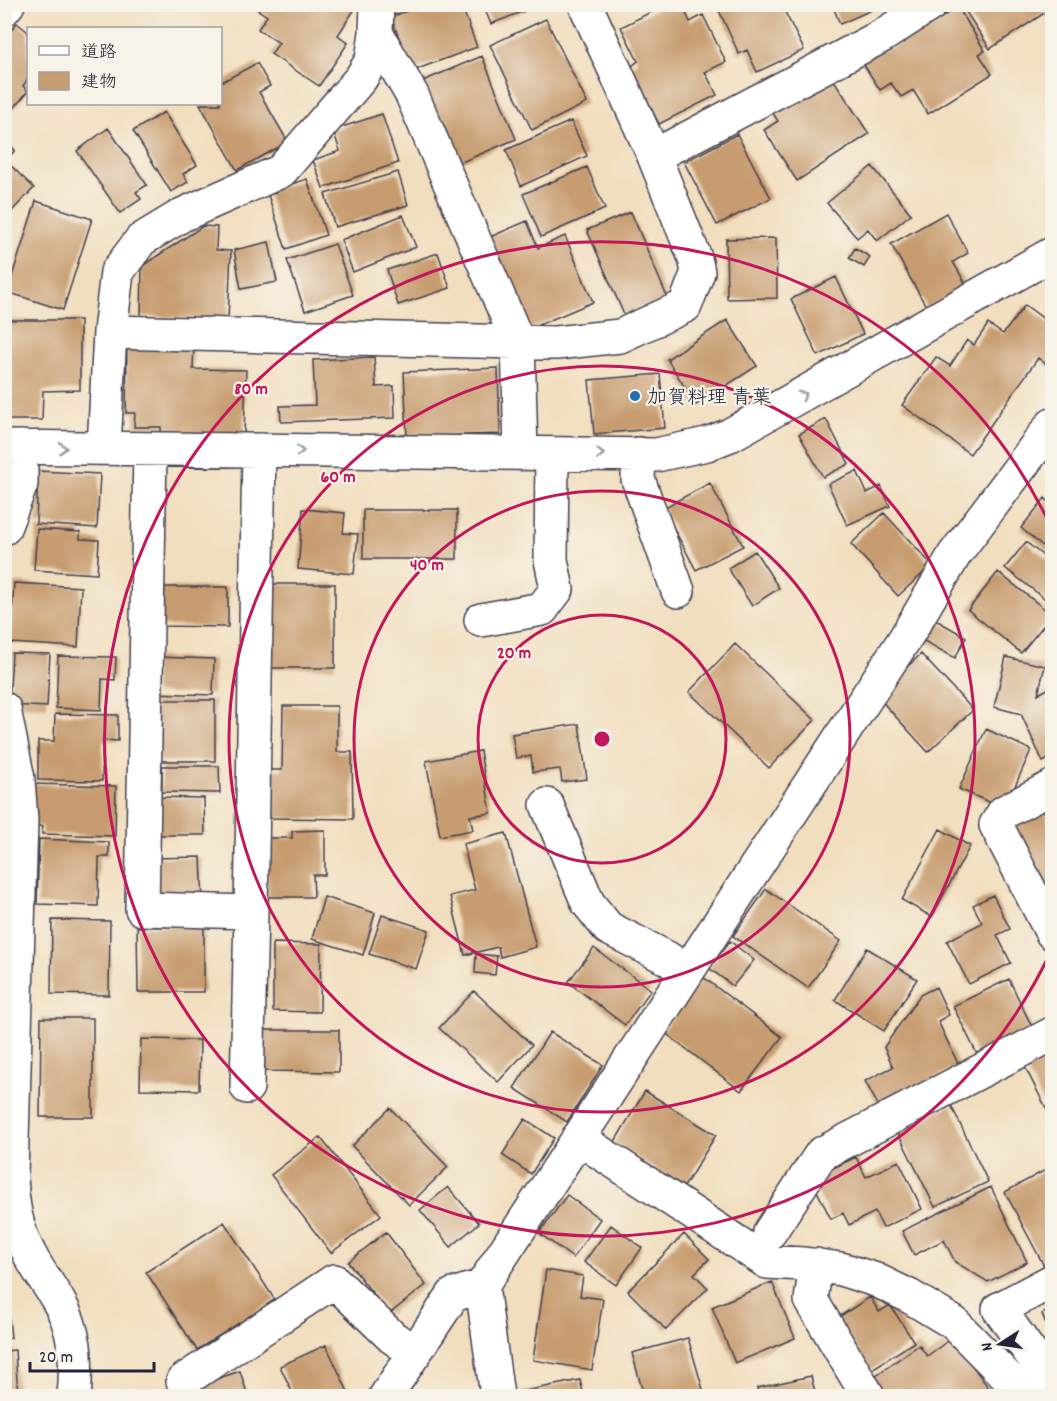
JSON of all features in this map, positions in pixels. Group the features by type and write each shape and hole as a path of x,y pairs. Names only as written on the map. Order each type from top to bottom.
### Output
{"street":[{"path":"4,9 8,4"},
{"path":"654,156 882,36 931,4"},
{"path":"110,332 556,343 620,336 685,306 698,272 695,258 596,8"},
{"path":"104,448 110,332 117,272 141,240 182,214 280,171 361,78 372,60 376,19"},
{"path":"376,19 412,95 518,342 556,589 542,609 482,620"},
{"path":"4,528 21,484 13,447 656,455 682,451 730,435 1053,254"},
{"path":"386,1396 453,1295 482,1286 906,636 955,554 1053,425"},
{"path":"150,449 142,909 250,912"},
{"path":"248,1087 259,450"},
{"path":"639,454 638,479 678,591"},
{"path":"4,709 15,758 21,821 10,1175 12,1202 19,1229 30,1255 70,1326 75,1350 74,1396"},
{"path":"1053,787 1004,812 996,825 1053,933"},
{"path":"547,805 588,903 608,928 667,958 687,972"},
{"path":"770,1232 820,1154 1053,1034"},
{"path":"578,1138 767,1262 841,1269 876,1280 909,1296 954,1323 1023,1396"},
{"path":"816,1265 811,1299 868,1396"},
{"path":"183,1381 334,1281 392,1338 415,1353"},
{"path":"1053,1281 999,1309 1053,1383"},
{"path":"482,1286 497,1396"}],"building":[{"path":"249,4 358,4 338,35 348,43 319,86 271,54 279,43 258,29 267,16"},
{"path":"424,4 461,4 477,47 412,71 391,17"},
{"path":"475,4 533,4 534,7 491,24 483,5 477,8"},
{"path":"667,4 682,4 690,22 703,15 726,62 705,72 717,95 659,124 630,68 638,61 621,27"},
{"path":"716,4 781,4 804,50 757,72 747,50 739,54"},
{"path":"832,4 885,4 840,24"},
{"path":"961,4 1052,4 1052,8 990,49"},
{"path":"958,7 985,51 979,54 992,74 928,114 913,90 901,97 891,83 880,90 860,59 893,47"},
{"path":"546,19 587,103 532,130 490,45"},
{"path":"17,23 27,31 27,80 23,86 27,92 11,112 4,107 4,38"},
{"path":"482,56 516,139 457,164 423,81"},
{"path":"257,63 270,86 259,92 288,142 237,170 201,105 222,105 222,82"},
{"path":"828,71 869,134 797,181 764,130 778,121 770,109"},
{"path":"164,112 197,165 183,174 188,182 171,192 133,131"},
{"path":"382,114 398,163 323,188 313,160 340,151 333,130"},
{"path":"571,121 587,156 521,186 506,150"},
{"path":"108,128 147,185 136,192 141,199 120,213 77,151"},
{"path":"737,134 771,198 717,225 684,162"},
{"path":"4,140 15,150 6,161 34,188 10,213 4,208"},
{"path":"872,166 911,214 877,241 868,229 857,238 827,203"},
{"path":"587,167 605,209 541,237 523,194"},
{"path":"398,172 408,205 335,227 325,194"},
{"path":"307,179 326,235 286,249 267,192"},
{"path":"36,201 92,219 63,310 7,292"},
{"path":"631,212 668,299 625,317 587,230"},
{"path":"946,213 968,253 953,262 967,286 927,308 891,244"},
{"path":"403,215 416,247 353,272 341,240"},
{"path":"527,221 538,248 565,236 593,302 529,329 490,237"},
{"path":"203,226 217,227 216,250 231,251 228,320 141,316 142,266"},
{"path":"776,238 777,298 727,299 726,239"},
{"path":"269,242 277,282 241,289 234,250"},
{"path":"335,244 353,295 305,311 287,260"},
{"path":"855,248 870,257 864,267 849,258"},
{"path":"438,253 450,288 398,305 387,270"},
{"path":"836,277 863,334 818,356 791,299"},
{"path":"1025,305 1052,325 1052,364 1050,367 1038,358 970,454 902,405 936,357 950,366 967,340 974,345 988,324 1003,334"},
{"path":"8,320 80,320 80,390 43,391 42,420 4,420 4,363 8,363"},
{"path":"727,320 757,366 696,405 667,359"},
{"path":"127,341 194,343 193,369 246,370 244,437 161,435 161,427 134,427 135,413 126,413"},
{"path":"374,357 376,387 394,386 395,418 281,422 280,406 315,405 313,360"},
{"path":"498,368 500,434 407,437 404,372"},
{"path":"660,374 665,428 594,434 589,380"},
{"path":"826,419 849,464 823,477 799,434"},
{"path":"38,471 100,474 97,528 36,524"},
{"path":"857,471 867,493 881,486 890,506 847,525 828,484"},
{"path":"710,483 743,546 696,570 663,508"},
{"path":"1045,498 1052,505 1052,554 1021,528"},
{"path":"303,509 345,513 343,533 358,534 354,574 298,569"},
{"path":"363,510 457,510 457,559 363,559"},
{"path":"884,513 932,565 898,596 851,544"},
{"path":"37,529 80,532 80,539 99,540 97,574 34,570"},
{"path":"1026,542 1052,563 1052,598 1049,602 1005,568"},
{"path":"755,551 779,588 752,606 728,568"},
{"path":"998,572 1052,615 1021,653 968,610"},
{"path":"14,583 81,587 78,647 10,643"},
{"path":"272,584 335,584 335,668 272,668"},
{"path":"159,587 228,587 228,627 159,626"},
{"path":"936,620 966,637 955,658 924,641"},
{"path":"735,644 815,720 769,768 689,692"},
{"path":"12,653 50,654 47,707 9,705"},
{"path":"921,654 973,710 928,752 876,695"},
{"path":"58,656 116,657 115,680 102,679 101,710 56,708"},
{"path":"155,657 214,659 213,695 154,693"},
{"path":"1006,657 1045,666 1038,694 1052,687 1052,757 1043,762 1021,714 994,707"},
{"path":"152,700 215,700 215,761 160,761"},
{"path":"283,706 337,706 337,752 352,752 353,819 267,818 268,770 282,770"},
{"path":"55,714 118,715 118,741 103,740 102,781 38,780 38,741 54,741"},
{"path":"579,724 587,779 562,782 560,769 533,772 531,756 516,758 512,734"},
{"path":"986,729 1031,750 1005,809 959,789"},
{"path":"480,751 491,813 470,816 473,830 440,836 426,761"},
{"path":"162,766 219,766 220,793 162,792"},
{"path":"31,784 116,786 115,836 42,834 43,826 30,826"},
{"path":"154,797 204,798 205,835 155,835"},
{"path":"1043,808 1052,827 1052,903 1013,823"},
{"path":"940,829 970,846 932,917 902,900"},
{"path":"325,830 325,875 313,875 314,897 268,897 267,838 292,838 292,831"},
{"path":"506,833 536,947 500,957 498,947 465,955 450,896 475,890 463,844"},
{"path":"39,839 109,842 109,857 99,857 98,906 37,904"},
{"path":"201,857 203,904 155,905 153,858"},
{"path":"766,889 841,941 808,988 733,936"},
{"path":"993,895 1010,929 997,935 1011,963 969,984 947,941 982,923 973,905"},
{"path":"324,897 375,913 363,955 312,939"},
{"path":"382,915 429,930 416,969 369,954"},
{"path":"52,920 110,921 109,995 51,994"},
{"path":"204,926 204,992 138,992 137,927"},
{"path":"730,941 754,960 733,986 709,968"},
{"path":"273,943 321,944 320,1012 273,1011"},
{"path":"594,948 651,990 625,1025 568,982"},
{"path":"867,948 917,979 884,1031 835,1000"},
{"path":"476,954 497,956 495,975 475,973"},
{"path":"703,977 782,1037 741,1091 663,1031"},
{"path":"1009,979 1032,1027 977,1054 953,1006"},
{"path":"936,987 949,1015 938,1021 959,1066 878,1105 865,1081 893,1067 884,1047 920,995"},
{"path":"474,991 532,1045 498,1082 439,1028"},
{"path":"41,1018 93,1018 93,1117 40,1117"},
{"path":"264,1030 339,1030 339,1072 264,1071"},
{"path":"550,1032 603,1065 567,1122 514,1088"},
{"path":"141,1039 200,1040 199,1090 140,1089"},
{"path":"1052,1053 1052,1120 1025,1067"},
{"path":"645,1091 716,1135 684,1187 614,1143"},
{"path":"951,1105 988,1182 935,1207 897,1131"},
{"path":"390,1108 448,1167 409,1205 352,1146"},
{"path":"525,1119 554,1138 531,1174 502,1155"},
{"path":"320,1137 381,1215 331,1253 271,1175"},
{"path":"856,1157 866,1177 899,1161 922,1209 883,1228 875,1212 849,1225 843,1213 831,1219 811,1179"},
{"path":"1049,1168 1052,1175 1052,1264 1045,1268 1005,1192"},
{"path":"448,1187 479,1223 451,1247 420,1210"},
{"path":"991,1187 1027,1262 988,1282 955,1262 944,1240 914,1255 902,1231"},
{"path":"567,1195 600,1219 573,1258 539,1233"},
{"path":"224,1222 275,1300 197,1350 146,1272"},
{"path":"611,1225 642,1248 616,1285 584,1262"},
{"path":"386,1232 426,1285 389,1314 348,1262"},
{"path":"684,1234 709,1259 694,1274 708,1288 666,1330 628,1291"},
{"path":"546,1270 583,1276 580,1296 603,1299 592,1370 533,1360"},
{"path":"772,1282 795,1338 735,1363 712,1307"},
{"path":"4,1288 6,1288 11,1338 4,1339"},
{"path":"870,1297 879,1312 890,1305 914,1342 871,1370 837,1318"},
{"path":"1052,1309 1052,1337 1042,1314"},
{"path":"688,1338 704,1393 692,1396 644,1396 632,1353"},
{"path":"952,1338 991,1391 983,1396 875,1396 865,1383 919,1345 927,1356"},
{"path":"326,1345 350,1396 294,1396 280,1366"},
{"path":"15,1350 18,1396 4,1396 4,1351"},
{"path":"240,1371 248,1396 167,1396"},
{"path":"811,1376 816,1396 759,1396 757,1388"},
{"path":"580,1380 584,1396 521,1396 520,1392"}],"place":[{"name":"加賀料理 青葉","path":"635,396"}]}
